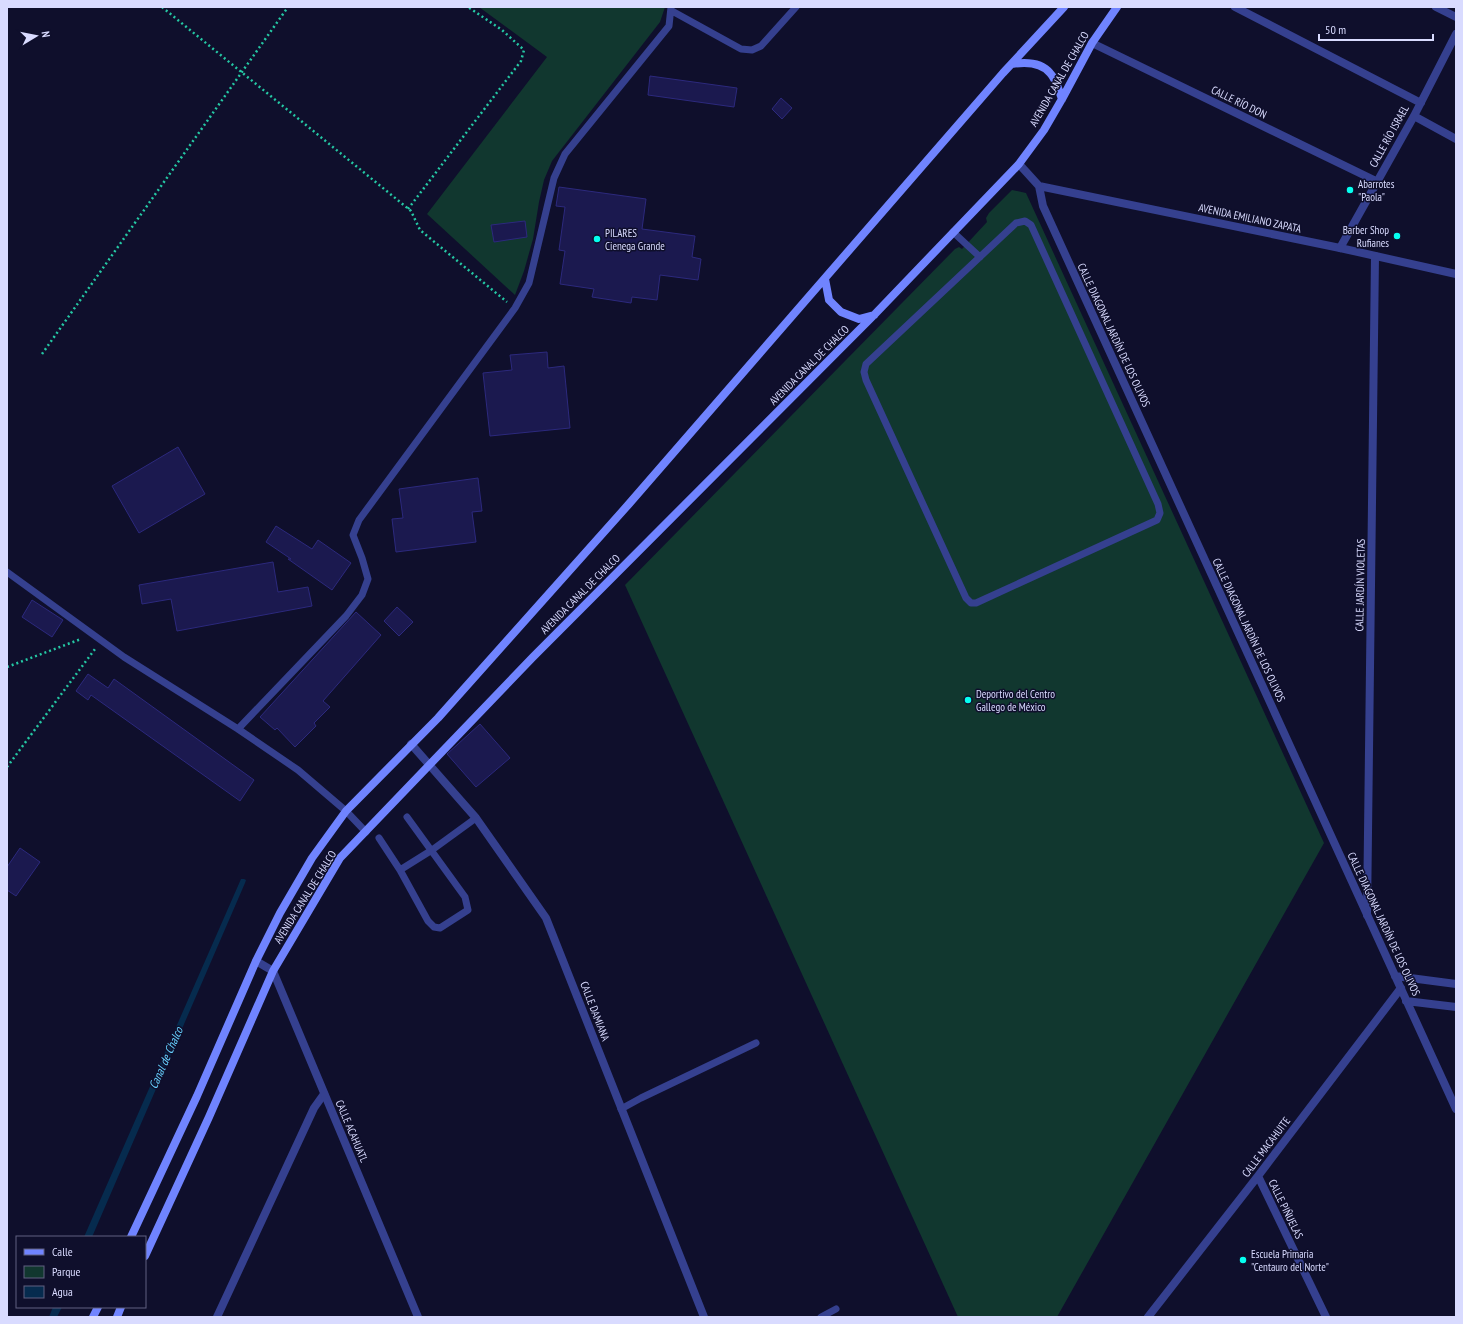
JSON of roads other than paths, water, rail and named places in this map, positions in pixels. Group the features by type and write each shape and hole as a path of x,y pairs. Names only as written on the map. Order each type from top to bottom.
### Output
{"main road":[{"name":"AVENIDA CANAL DE CHALCO","path":"131,1236 198,1096 256,961 280,913 312,858 346,811 438,718 628,505 1012,64 1064,7"},
{"name":"AVENIDA CANAL DE CHALCO","path":"146,1254 209,1117 273,971 340,858 616,573 875,314 1019,164 1044,130 1092,43 1117,7"},
{"path":"1012,64 1023,62 1038,64 1050,73 1062,99"},
{"path":"824,279 829,300 841,312 858,320 875,314"},
{"path":"93,1317 98,1308"}],"street":[{"path":"1235,7 1420,103"},
{"path":"1436,7 1456,17"},
{"name":"CALLE RÍO ISRAEL","path":"1340,248 1376,181 1414,116 1456,36"},
{"name":"CALLE RÍO DON","path":"1092,43 1376,181"},
{"path":"1414,116 1456,139"},
{"path":"1019,164 1040,186"},
{"name":"AVENIDA EMILIANO ZAPATA","path":"1040,186 1340,248 1456,274"},
{"name":"CALLE DIAGONAL JARDÍN DE LOS OLIVOS","path":"1040,186 1043,206 1456,1109"},
{"name":"CALLE JARDÍN VIOLETAS","path":"1367,915 1375,256"},
{"name":"CALLE DAMIANA","path":"411,744 476,818 546,918 704,1317"},
{"path":"256,961 273,971"},
{"name":"CALLE ACAHUATL","path":"273,971 418,1317"},
{"path":"1395,976 1456,984"},
{"name":"CALLE MACAHUITE","path":"1148,1317 1258,1176 1401,988"},
{"path":"1406,1000 1456,1007"},
{"path":"216,1317 314,1108 324,1094"},
{"name":"CALLE PIÑUELAS","path":"1258,1176 1326,1317"}],"lane":[{"path":"238,729 346,616 362,595 368,579 353,535 359,520 515,308 528,283 554,178 565,154 669,26 671,9 741,49 752,50 761,46 796,7"},
{"path":"1025,221 1031,225 1158,504 1160,513 1157,520 976,603 971,603 966,598 866,380 864,372 866,364 980,257 1016,223 1025,221"},
{"path":"953,232 980,257"},
{"path":"7,572 124,657 238,729 298,770 346,811 366,832"},
{"path":"379,838 400,870 428,921 434,928 440,928 468,910 468,905 465,898 407,817"},
{"path":"400,870 432,850 476,818"},
{"path":"621,1109 648,1094 756,1043"},
{"path":"821,1317 836,1309"}],"water":[{"name":"Canal de Chalco","path":"241,879 244,879 246,880 245,883 92,1236 84,1236"},
{"path":"53,1308 62,1308 57,1317 49,1317"}],"place":[{"name":"Abarrotes \"Paola\"","path":"1350,190"},
{"name":"Barber Shop Rufianes","path":"1397,236"},
{"name":"PILARES Cienega Grande","path":"597,239"},
{"name":"Deportivo del Centro Gallego de México","path":"968,700"},
{"name":"Escuela Primaria \"Centauro del Norte\"","path":"1243,1260"}]}
